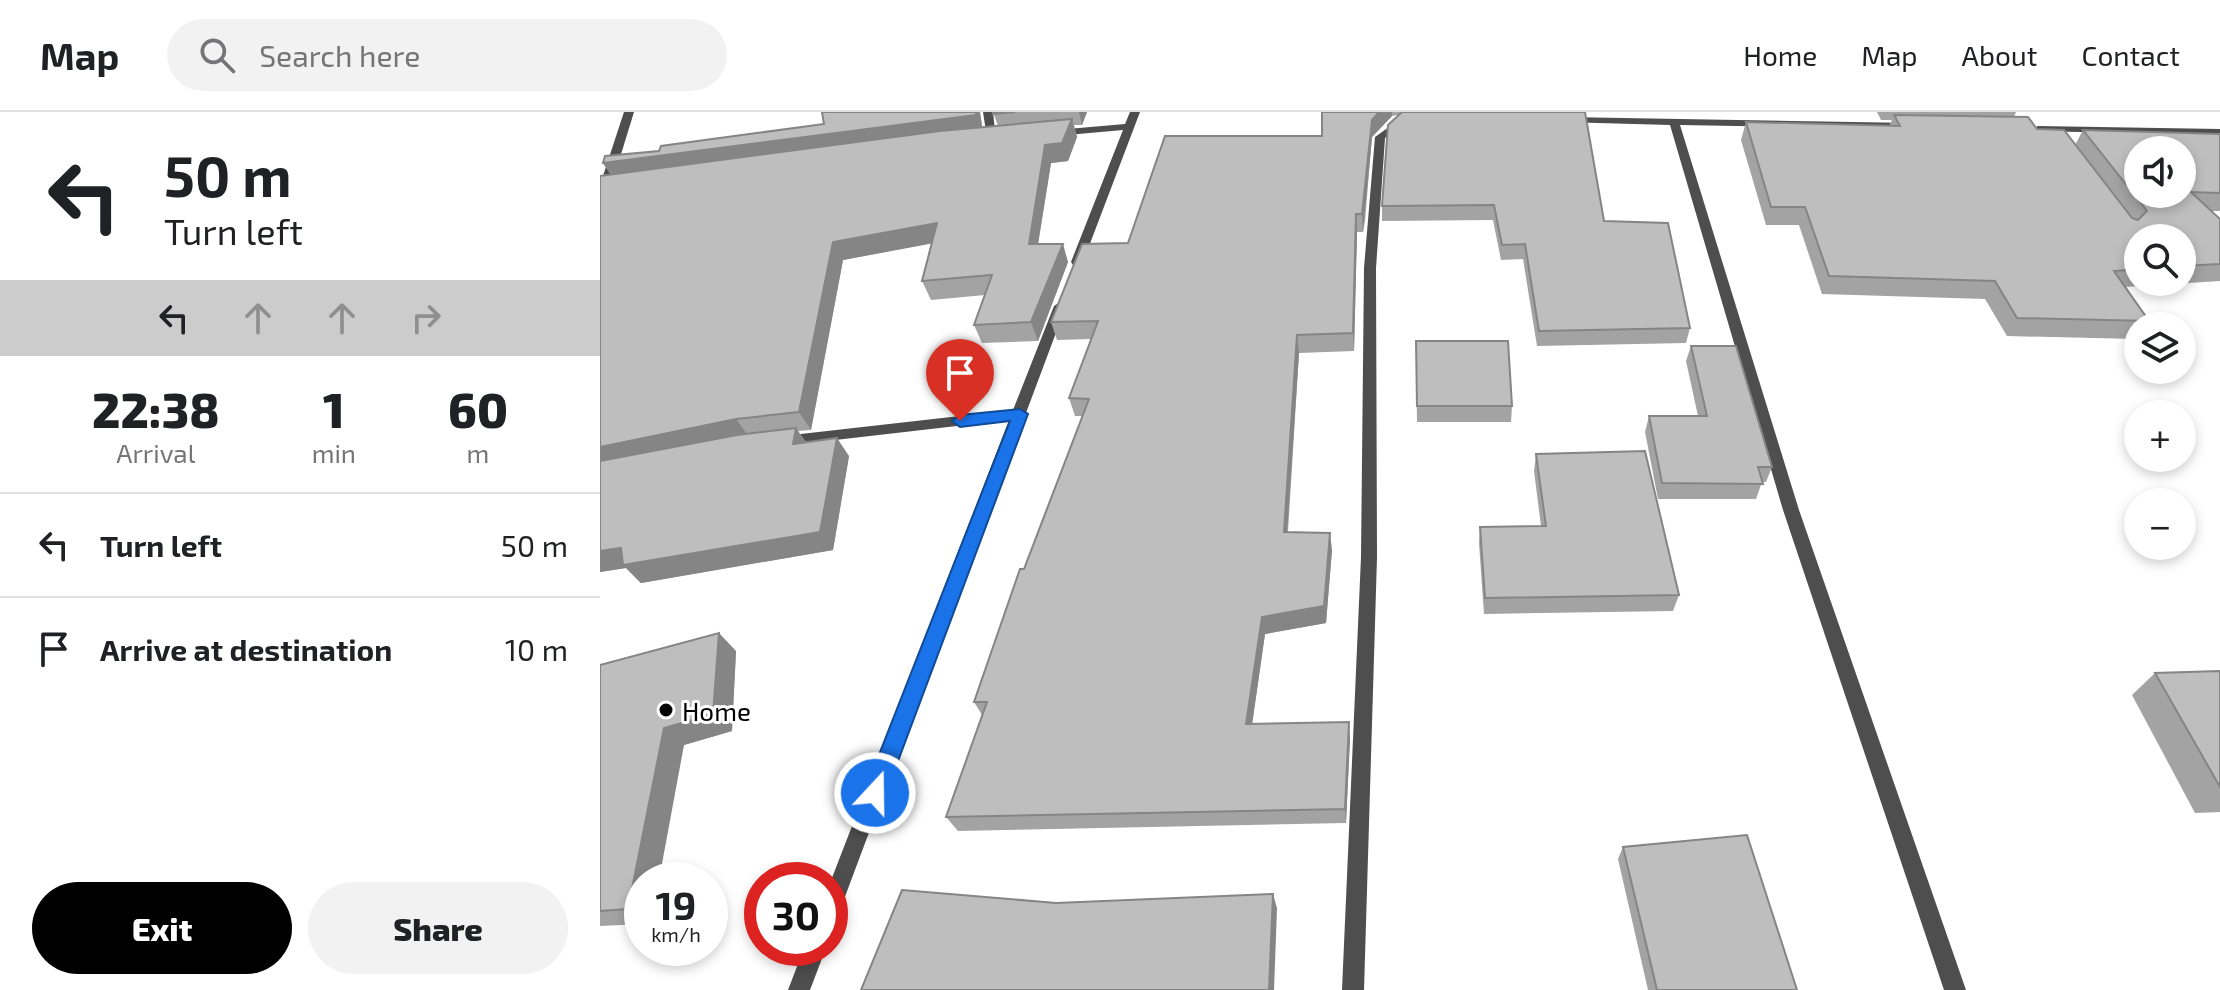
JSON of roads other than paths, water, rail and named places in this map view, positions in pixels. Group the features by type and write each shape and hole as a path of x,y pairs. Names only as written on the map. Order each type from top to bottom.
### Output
{"street":[{"path":"620,188 602,190 629,112"},
{"path":"988,112 992,138"},
{"path":"848,863 1126,127 1135,112"},
{"path":"1546,119 1925,127"},
{"path":"1353,990 1369,557 1370,268 1380,137 1398,120 1410,120"},
{"path":"1674,121 1791,510 1955,990"},
{"path":"1037,135 1126,127"},
{"path":"2020,129 2220,132"},
{"path":"2051,130 2061,142"},
{"path":"976,140 1007,137"},
{"path":"765,443 1020,414"},
{"path":"799,990 808,966"}],"place":[{"name":"Home","path":"666,710"}]}
